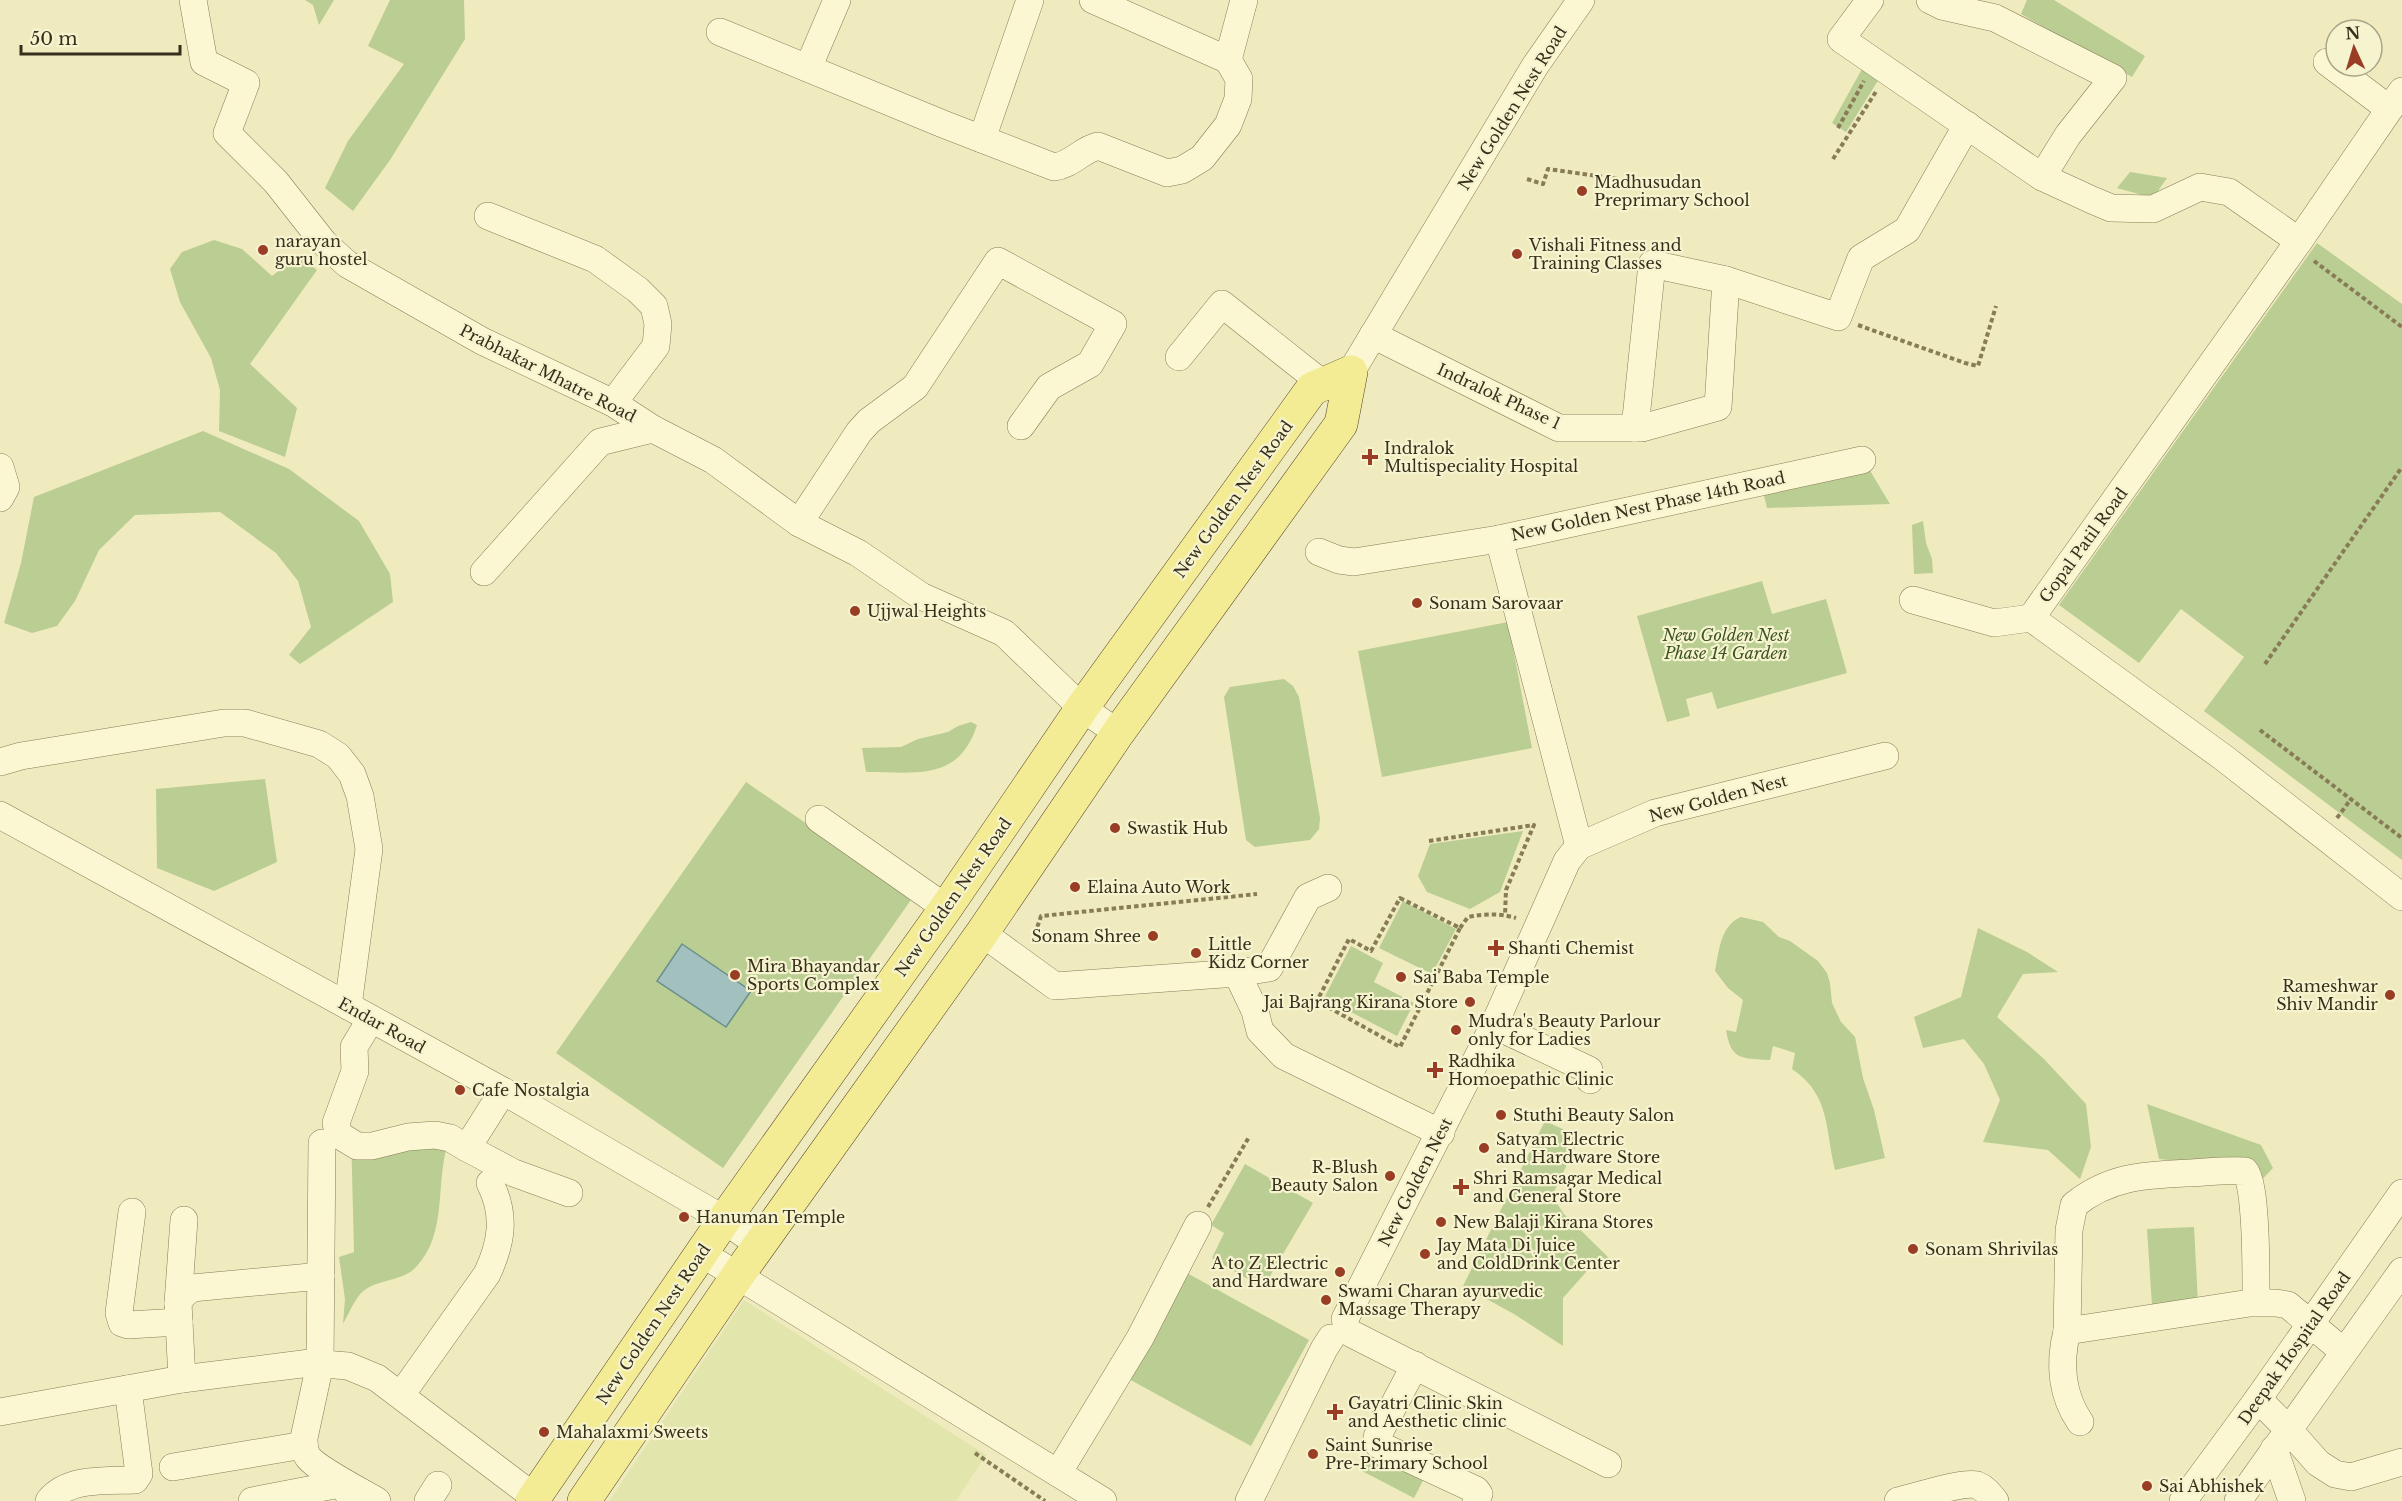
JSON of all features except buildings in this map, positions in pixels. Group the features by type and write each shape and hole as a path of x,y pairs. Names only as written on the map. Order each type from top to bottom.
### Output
{"main road":[{"name":"New Golden Nest Road","path":"534,1498 701,1253 946,908 1082,708 1312,389 1337,378 1341,424 1118,733 982,933 738,1275 584,1501"}],"street":[{"name":"Prabhakar Mhatre Road","path":"193,0 204,62 246,83 227,133 276,182 324,243 347,264 482,341 613,403 653,429 713,460 799,523 858,553 921,596 1004,633 1082,708 1118,733"},
{"path":"808,68 837,0"},
{"path":"982,139 1030,0"},
{"path":"720,32 1054,167 1064,166 1089,148 1098,146 1167,173 1182,170 1202,158 1228,125 1238,99 1239,80 1228,60 1093,0"},
{"path":"1228,60 1244,0"},
{"name":"New Golden Nest Road","path":"1337,378 1373,335 1535,66 1581,0"},
{"path":"1870,0 1841,39 1877,76 1967,125 2042,177 2110,208 2153,209 2200,187 2229,192 2303,248"},
{"path":"1930,0 1942,6 1995,18 2113,78 2068,135 2042,177"},
{"path":"2356,78 2395,99"},
{"name":"Gopal Patil Road","path":"2395,99 2303,248 2031,618 2224,758 2402,897"},
{"path":"1635,428 1652,264 1726,280 1826,314 1861,258 1907,230 1967,125"},
{"path":"488,216 595,259 638,290 654,306 658,324 656,346 613,403"},
{"path":"799,523 859,432 869,421 915,387 998,261 1113,324 1090,364 1049,387 1021,426"},
{"name":"Indralok Phase 1","path":"1373,335 1559,428 1642,428 1718,406 1726,280"},
{"path":"1179,357 1222,304 1337,378"},
{"path":"484,572 600,442 653,429"},
{"name":"New Golden Nest Phase 14th Road","path":"1579,846 1498,539 1862,460"},
{"path":"0,467 6,487 0,498"},
{"path":"1318,552 1339,560 1354,562 1498,539"},
{"path":"1913,600 1994,623 2031,618"},
{"path":"0,762 21,756 224,723 245,723 319,744 338,756 352,774 360,796 369,849 359,1013 354,1047 355,1071 336,1123 339,1135 357,1146 372,1146 398,1138 435,1135 450,1138 514,1173 569,1193"},
{"name":"New Golden Nest","path":"1249,1501 1324,1349 1343,1330 1494,1025 1567,861 1579,846 1655,813 1885,756"},
{"name":"Endar Road","path":"0,815 503,1091 724,1220 760,1245"},
{"path":"819,819 946,908"},
{"path":"982,933 1055,986 1237,973 1269,968 1308,897 1328,888"},
{"path":"1237,973 1255,1011 1260,1031 1284,1056 1441,1133"},
{"path":"1494,1025 1589,1070 1590,1080"},
{"path":"467,1148 503,1091"},
{"path":"322,1143 320,1364 304,1445 309,1458 347,1492"},
{"path":"2080,1422 2070,1408 2064,1382 2063,1348 2067,1331 2069,1230 2074,1205 2088,1194 2117,1181 2160,1173 2245,1171 2249,1176 2256,1303"},
{"path":"401,1395 487,1274 497,1254 501,1238 500,1217 496,1194 490,1183"},
{"name":"Deepak Hospital Road","path":"2183,1501 2310,1326 2402,1193"},
{"path":"132,1212 119,1313 122,1323 128,1325 178,1312"},
{"path":"182,1379 178,1312 184,1220"},
{"path":"1058,1473 1140,1338 1201,1221"},
{"path":"701,1253 1103,1501"},
{"path":"2238,1501 2402,1271"},
{"path":"178,1312 183,1295 192,1288 321,1276"},
{"path":"2067,1331 2256,1303 2276,1303 2288,1305 2310,1326 2344,1352"},
{"path":"1343,1330 1602,1456"},
{"path":"0,1412 182,1379 310,1363 348,1366 377,1378 401,1395 534,1498"},
{"path":"1415,1365 1377,1437 1379,1445 1476,1490 1479,1494 1476,1501"},
{"path":"49,1501 65,1487 88,1482 135,1480 138,1474 128,1389"},
{"path":"2258,1399 2281,1439 2292,1501"},
{"path":"2281,1439 2336,1474 2351,1477 2402,1462"},
{"path":"173,1467 304,1445"},
{"path":"1898,1501 1956,1486 1976,1485 1988,1492 1995,1501"},
{"path":"252,1501 347,1492 377,1501"}],"path":[{"path":"1838,128 1859,91 1877,76"},
{"path":"1833,159 1877,76"},
{"path":"1852,87 1859,91"},
{"path":"1527,179 1543,184 1548,169 1618,179"},
{"path":"2303,248 2402,327"},
{"path":"1826,314 1978,366 1996,306"},
{"path":"2265,664 2402,467"},
{"path":"2260,730 2402,838"},
{"path":"2340,814 2351,800"},
{"path":"1429,841 1534,825 1506,890 1505,915"},
{"path":"1035,934 1041,916 1257,894"},
{"path":"1460,928 1400,898 1371,951 1349,939 1317,1000 1400,1047 1460,928 1468,917 1483,914 1505,915 1524,920"},
{"path":"1201,1221 1249,1137"}],"green space":[{"path":"305,0 334,0 319,25 313,5"},
{"path":"390,0 464,0 465,39 390,160 353,211 325,188 348,141 404,64 368,46"},
{"path":"2027,0 2054,0 2145,56 2132,77 2021,14"},
{"path":"1862,69 1879,79 1846,132 1832,123"},
{"path":"2130,172 2167,178 2153,198 2117,188"},
{"path":"214,240 242,249 272,276 298,256 317,270 250,364 297,408 285,457 219,431 220,390 211,358 180,302 170,269 182,252"},
{"path":"2317,243 2402,304 2402,860 2204,711 2244,657 2181,609 2139,663 2059,605"},
{"path":"203,431 289,469 359,521 390,574 393,602 300,664 289,655 311,627 298,581 276,553 220,512 135,515 99,550 75,601 57,626 32,633 4,623 21,563 34,497"},
{"path":"1869,469 1890,504 1767,508 1763,491"},
{"path":"1923,521 1933,573 1914,574 1912,525"},
{"name":"New Golden Nest Phase 14 Garden","path":"1762,581 1772,614 1826,599 1847,673 1717,709 1712,692 1686,699 1690,716 1667,722 1637,616"},
{"path":"1508,622 1532,748 1382,777 1358,651"},
{"path":"1284,679 1293,686 1299,697 1320,818 1319,829 1310,840 1255,847 1246,840 1224,697 1230,687"},
{"path":"971,722 977,725 969,743 959,756 947,765 918,772 866,772 862,748 901,747 918,739 948,732"},
{"path":"265,779 277,862 214,891 157,868 156,789"},
{"name":"Mira Bhayandar Sports Complex","path":"746,782 913,897 723,1168 556,1053"},
{"path":"1523,831 1500,892 1470,909 1427,892 1418,876 1430,844"},
{"path":"1403,901 1456,929 1432,974 1379,948"},
{"path":"1741,917 1763,922 1779,937 1790,941 1818,961 1827,973 1832,1003 1841,1022 1855,1037 1863,1078 1874,1110 1885,1158 1835,1170 1820,1102 1805,1079 1792,1069 1795,1053 1773,1046 1770,1060 1752,1059 1739,1056 1731,1047 1726,1030 1736,1032 1743,1000 1728,988 1715,971 1719,947 1725,933 1734,921"},
{"path":"1978,928 2027,952 2058,972 2023,974 1997,1017 2044,1059 2086,1104 2091,1147 2080,1179 2048,1150 1983,1142 2000,1100 1984,1064 1964,1039 1923,1048 1914,1017 1961,997"},
{"path":"1351,946 1383,963 1374,982 1414,1003 1397,1036 1324,998"},
{"path":"2147,1104 2261,1145 2273,1168 2254,1188 2179,1161 2159,1159"},
{"path":"1545,1121 1580,1137 1552,1196 1564,1214 1609,1258 1587,1271 1563,1298 1563,1346 1514,1314 1463,1286"},
{"path":"351,1132 448,1143 444,1158 437,1224 426,1254 411,1272 362,1292 343,1324 345,1299 339,1257 354,1252"},
{"path":"1245,1164 1313,1203 1263,1288 1212,1258 1224,1233 1211,1225"},
{"path":"2194,1227 2198,1303 2152,1305 2147,1229"},
{"path":"1187,1273 1309,1340 1251,1446 1127,1378"},
{"path":"744,1300 986,1455 956,1501 609,1501"},
{"path":"1381,1434 1433,1461 1414,1498 1362,1471"}],"water":[{"path":"682,944 751,991 726,1027 657,981"}],"place":[{"name":"Madhusudan Preprimary School","path":"1582,191"},
{"name":"narayan guru hostel","path":"263,250"},
{"name":"Vishali Fitness and Training Classes","path":"1517,254"},
{"name":"Indralok Multispeciality Hospital","path":"1370,457"},
{"name":"Sonam Sarovaar","path":"1417,603"},
{"name":"Ujjwal Heights","path":"855,611"},
{"name":"Swastik Hub","path":"1115,828"},
{"name":"Elaina Auto Work","path":"1075,887"},
{"name":"Sonam Shree","path":"1153,936"},
{"name":"Shanti Chemist","path":"1496,948"},
{"name":"Little Kidz Corner","path":"1196,953"},
{"name":"Mira Bhayandar Sports Complex","path":"735,975"},
{"name":"Sai Baba Temple","path":"1401,977"},
{"name":"Rameshwar Shiv Mandir","path":"2390,995"},
{"name":"Jai Bajrang Kirana Store","path":"1470,1002"},
{"name":"Mudra's Beauty Parlour only for Ladies","path":"1456,1030"},
{"name":"Radhika Homoepathic Clinic","path":"1435,1070"},
{"name":"Cafe Nostalgia","path":"460,1090"},
{"name":"Stuthi Beauty Salon","path":"1501,1115"},
{"name":"Satyam Electric and Hardware Store","path":"1484,1148"},
{"name":"R-Blush Beauty Salon","path":"1390,1176"},
{"name":"Shri Ramsagar Medical and General Store","path":"1461,1187"},
{"name":"Hanuman Temple","path":"684,1217"},
{"name":"New Balaji Kirana Stores","path":"1441,1222"},
{"name":"Sonam Shrivilas","path":"1913,1249"},
{"name":"Jay Mata Di Juice and ColdDrink Center","path":"1425,1254"},
{"name":"A to Z Electric and Hardware","path":"1340,1272"},
{"name":"Swami Charan ayurvedic Massage Therapy","path":"1326,1300"},
{"name":"Gayatri Clinic Skin and Aesthetic clinic","path":"1335,1412"},
{"name":"Mahalaxmi Sweets","path":"544,1432"},
{"name":"Saint Sunrise Pre-Primary School","path":"1313,1454"},
{"name":"Sai Abhishek","path":"2147,1486"}]}
